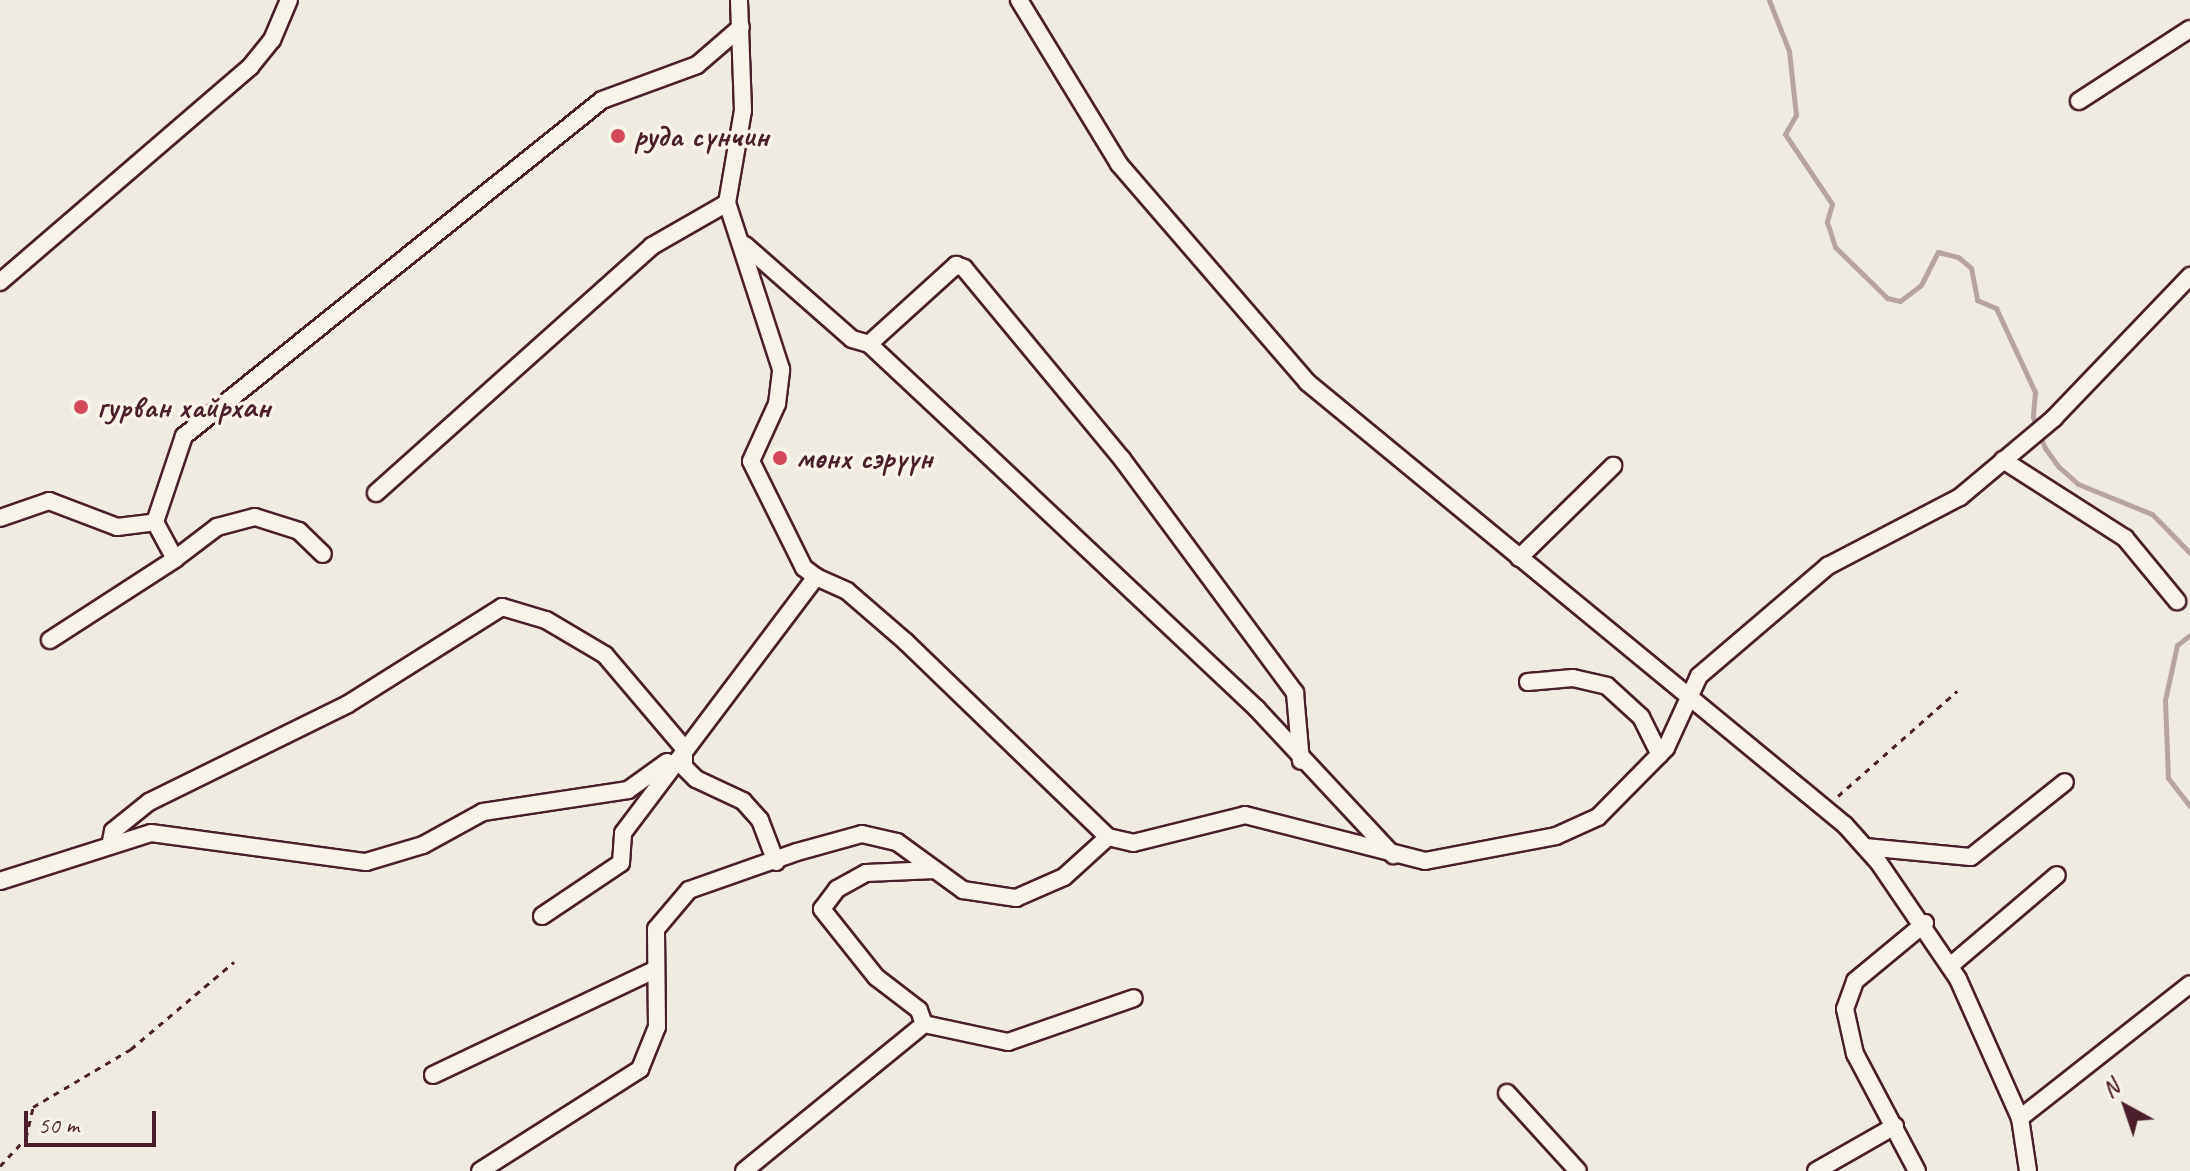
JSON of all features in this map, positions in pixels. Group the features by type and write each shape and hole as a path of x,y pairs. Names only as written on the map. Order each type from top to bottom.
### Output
{"street":[{"path":"0,282 250,67 272,40 289,0"},
{"path":"739,0 743,110 727,203 781,369 777,404 751,461 804,568 847,591 906,642 1108,837 1133,843 1245,815 1394,856 1425,861 1556,836 1598,817 1660,755 1699,676 1818,574 1960,497 2048,423 2190,276"},
{"path":"1019,0 1119,164 1307,382 1686,700 1823,808 1865,847 1925,923 1950,966 2020,1118 2028,1171"},
{"path":"175,559 155,522 184,436 602,100 697,65 741,27"},
{"path":"2079,101 2190,29"},
{"path":"376,493 652,246 727,203"},
{"path":"742,243 852,339 869,344 1257,709 1301,761 1394,856"},
{"path":"869,344 956,265 964,268 1122,459 1295,693 1301,761"},
{"path":"2003,460 2125,538 2177,601"},
{"path":"1519,558 1613,466"},
{"path":"0,518 49,501 117,527 155,522"},
{"path":"50,640 175,559 217,527 255,517 299,531 323,554"},
{"path":"542,916 621,863 623,833 684,748 816,577"},
{"path":"111,841 113,831 149,802 348,704 502,607 546,620 605,655 684,748 684,767 696,779 743,801 760,820 776,862"},
{"path":"1528,682 1573,678 1607,686 1641,717 1660,755"},
{"path":"0,881 99,852 111,841 151,833 366,862 423,845 483,812 628,790 684,748"},
{"path":"1865,847 1971,857 2065,782"},
{"path":"480,1171 640,1069 657,1027 652,971 656,929 689,890 862,834 897,842 963,890"},
{"path":"924,1024 919,1010 876,977 822,909 837,889 866,873 935,870 963,890 1016,898 1064,877 1108,837"},
{"path":"1950,966 2057,875"},
{"path":"1917,1171 1855,1054 1845,1009 1855,981 1925,923"},
{"path":"433,1075 652,971"},
{"path":"2020,1118 2190,984"},
{"path":"924,1024 1008,1042 1134,998"},
{"path":"744,1171 915,1039 924,1024"},
{"path":"1507,1093 1578,1171"},
{"path":"1816,1171 1895,1126"}],"path":[{"path":"1823,808 1957,691"},
{"path":"0,1166 26,1138 33,1107 131,1049 234,962"}],"waterway":[{"path":"1769,0 1789,51 1796,115 1785,134 1832,204 1827,222 1835,247 1887,298 1900,301 1921,285 1938,252 1958,257 1971,268 1977,300 1996,308 2035,392 2033,417 2045,448 2059,467 2078,484 2152,514 2190,553"},
{"path":"2190,635 2177,645 2165,700 2168,778 2190,806"}],"place":[{"name":"руда сүнчин","path":"618,136"},
{"name":"гурван хайрхан","path":"81,407"},
{"name":"мөнх сэрүүн","path":"780,458"}]}
